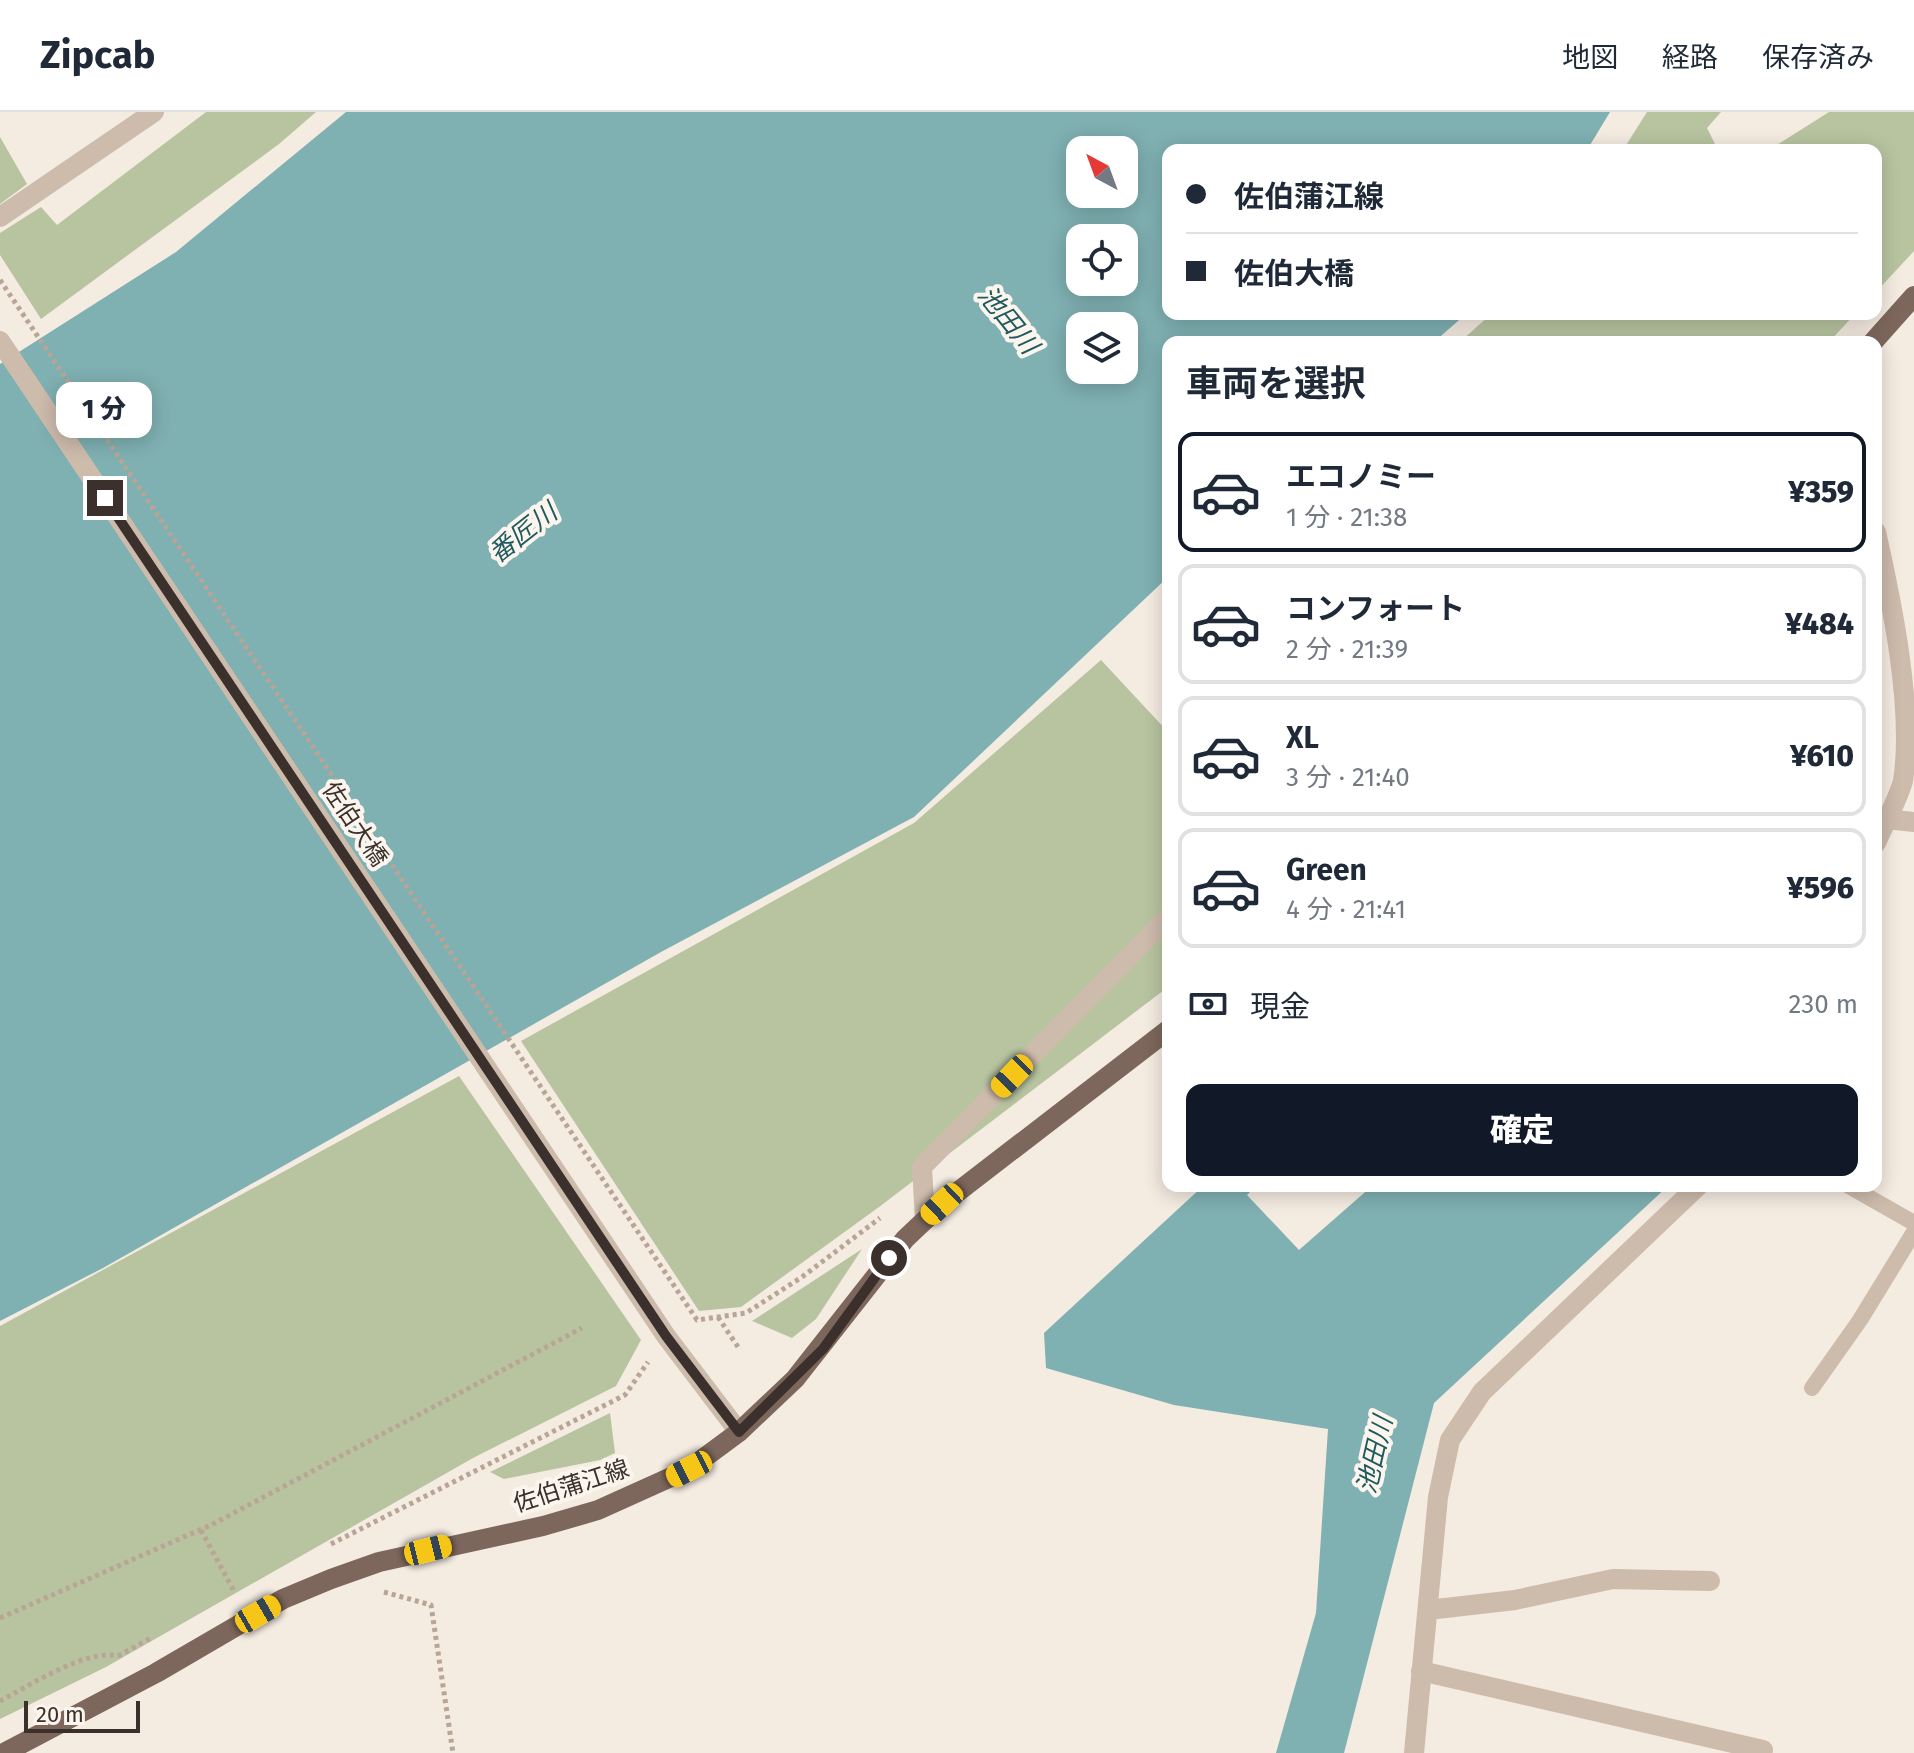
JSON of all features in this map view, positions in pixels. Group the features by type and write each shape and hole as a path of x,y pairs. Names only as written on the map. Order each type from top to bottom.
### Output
{"main road":[{"path":"1878,336 1914,296"},
{"name":"佐伯蒲江線","path":"4,1753 156,1673 283,1599 331,1579 379,1562 543,1526 598,1510 689,1469 739,1432 823,1349 874,1277 925,1220 1162,1035"}],"street":[{"path":"0,217 154,112"},
{"name":"佐伯大橋","path":"0,341 666,1336 739,1432"},
{"path":"1882,558 1902,644 1910,713 1904,779 1882,829"},
{"path":"1886,819 1914,822"},
{"path":"925,1220 922,1167 1162,923"},
{"path":"1414,1753 1443,1458 1457,1426 1482,1392 1692,1192"},
{"path":"1428,1610 1515,1600 1613,1579 1710,1581"},
{"path":"1421,1671 1763,1750"}],"lane":[{"path":"1860,1192 1914,1223"},
{"path":"1812,1388 1860,1320 1914,1232"}],"path":[{"path":"0,280 697,1320"},
{"path":"718,1317 738,1347"},
{"path":"0,1618 201,1530 582,1328"},
{"path":"319,1550 625,1395 648,1362"},
{"path":"201,1530 233,1594 249,1586"},
{"path":"331,1579 431,1605 453,1753"},
{"path":"118,1656 155,1635"},
{"path":"0,1701 70,1666 105,1653 156,1673"}],"green space":[{"path":"206,112 316,112 279,144 41,319 0,255 0,233 41,207 57,225"},
{"path":"1647,112 1721,112 1707,128 1715,144 1627,144"},
{"path":"1829,112 1914,112 1914,251 1882,286 1882,144 1778,144"},
{"path":"0,137 27,184 0,204"},
{"path":"1484,320 1849,320 1835,336 1467,336"},
{"path":"1101,660 1162,726 1162,992 879,1207 741,1307 699,1311 521,1041 914,823"},
{"path":"459,1076 641,1340 616,1386 473,1458 106,1667 0,1719 0,1326"},
{"path":"862,1249 816,1319 792,1338 752,1321"},
{"path":"610,1413 615,1453 600,1460 504,1479 490,1472"}],"water":[{"path":"346,112 1610,112 1591,144 1162,144 1162,320 1459,320 1441,336 1162,336 1162,583 914,817 661,952 103,1268 0,1321 0,364 176,252"},
{"name":"池田川","path":"1197,1192 1250,1192 1247,1195 1299,1250 1365,1192 1662,1192 1434,1403 1344,1753 1276,1753 1316,1613 1328,1429 1174,1405 1046,1368 1044,1333"}],"route":[{"path":"105,498 666,1336 739,1432 823,1349 889,1258"}],"water label":[{"name":"番匠川","path":"523,533"}]}
